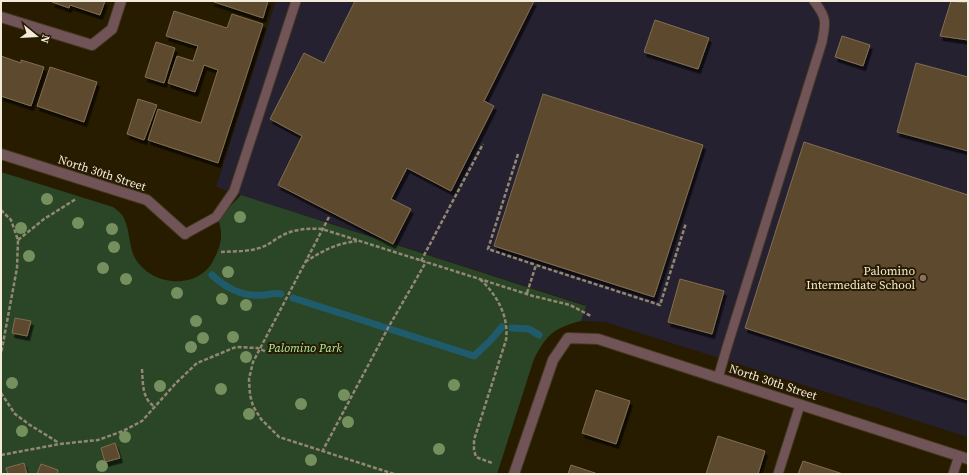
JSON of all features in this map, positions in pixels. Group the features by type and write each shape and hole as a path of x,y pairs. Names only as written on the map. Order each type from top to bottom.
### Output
{"street":[{"path":"1,17 92,45 112,29 121,1"},
{"name":"North 30th Street","path":"1,154 147,200 185,234"},
{"name":"North 30th Street","path":"514,474 553,360 568,338 598,340 963,458"}],"lane":[{"path":"185,234 216,217 234,191 296,1"},
{"path":"718,378 822,42 826,23 822,11 814,1"},
{"path":"778,474 800,405"},
{"path":"953,474 963,458"}],"path":[{"path":"421,261 483,144"},
{"path":"518,154 488,249 660,305 686,223"},
{"path":"18,240 44,219 76,199"},
{"path":"1,210 11,220 18,240 17,268 1,354"},
{"path":"328,217 259,348 253,362 249,379 250,395 253,406 261,419 279,437 394,474"},
{"path":"221,252 255,249 267,245 284,234 296,230 310,228 322,229 533,296 570,305 591,316"},
{"path":"305,262 326,249 359,241"},
{"path":"322,452 388,328 426,262"},
{"path":"527,293 536,265"},
{"path":"479,278 491,289 503,311 507,331 506,340 474,440 476,457 492,463"},
{"path":"1,455 60,444 98,440 123,431 142,421 156,408 176,383 197,362 236,347 259,348 270,353"},
{"path":"142,369 143,388 148,403 156,408"},
{"path":"1,393 15,414 60,444"}],"shaded area":[{"path":"276,1 968,1 968,437 605,322 581,321 585,305 216,187"}],"green space":[{"name":"Palomino Park","path":"1,172 113,207 124,219 128,229 132,251 138,262 148,272 161,279 175,281 188,280 202,274 210,266 220,243 221,229 218,219 241,195 586,306 581,321 564,326 552,333 547,338 534,359 497,474 1,474"}],"building":[{"path":"105,1 100,15 70,5 69,8 52,2"},
{"path":"211,1 268,1 263,18"},
{"path":"355,1 534,1 484,101 494,106 451,191 407,168 391,199 411,209 393,244 278,185 302,136 270,119 304,53 324,63"},
{"path":"951,1 968,3 968,40 940,36"},
{"path":"174,11 227,28 232,14 263,24 218,163 148,140 158,109 201,123 218,70 204,65 195,92 168,83 177,56 193,61 198,46 166,36"},
{"path":"655,20 709,38 698,69 644,52"},
{"path":"842,36 870,45 863,66 835,57"},
{"path":"156,42 175,48 164,83 145,77"},
{"path":"1,56 21,63 21,60 44,67 31,106 1,96"},
{"path":"916,63 968,77 968,151 897,132"},
{"path":"50,67 97,82 84,122 37,106"},
{"path":"543,94 703,145 654,297 494,246"},
{"path":"138,99 157,105 144,140 127,134"},
{"path":"804,142 968,195 968,400 745,328"},
{"path":"680,279 724,291 712,334 668,322"},
{"path":"15,318 31,321 27,336 12,333"},
{"path":"596,390 630,401 616,444 582,433"},
{"path":"718,436 765,451 758,474 706,474"},
{"path":"115,443 120,458 105,462 101,448"},
{"path":"803,461 843,474 798,474"},
{"path":"24,463 27,474 8,474 6,468"},
{"path":"41,464 58,470 57,474 37,474"},
{"path":"571,465 598,474 568,474"}],"waterway":[{"path":"212,275 229,288 249,295 281,294"},
{"path":"293,298 474,356 502,327"},
{"path":"512,328 529,329 539,335"}],"place":[{"name":"Palomino Intermediate School","path":"923,278"}]}
